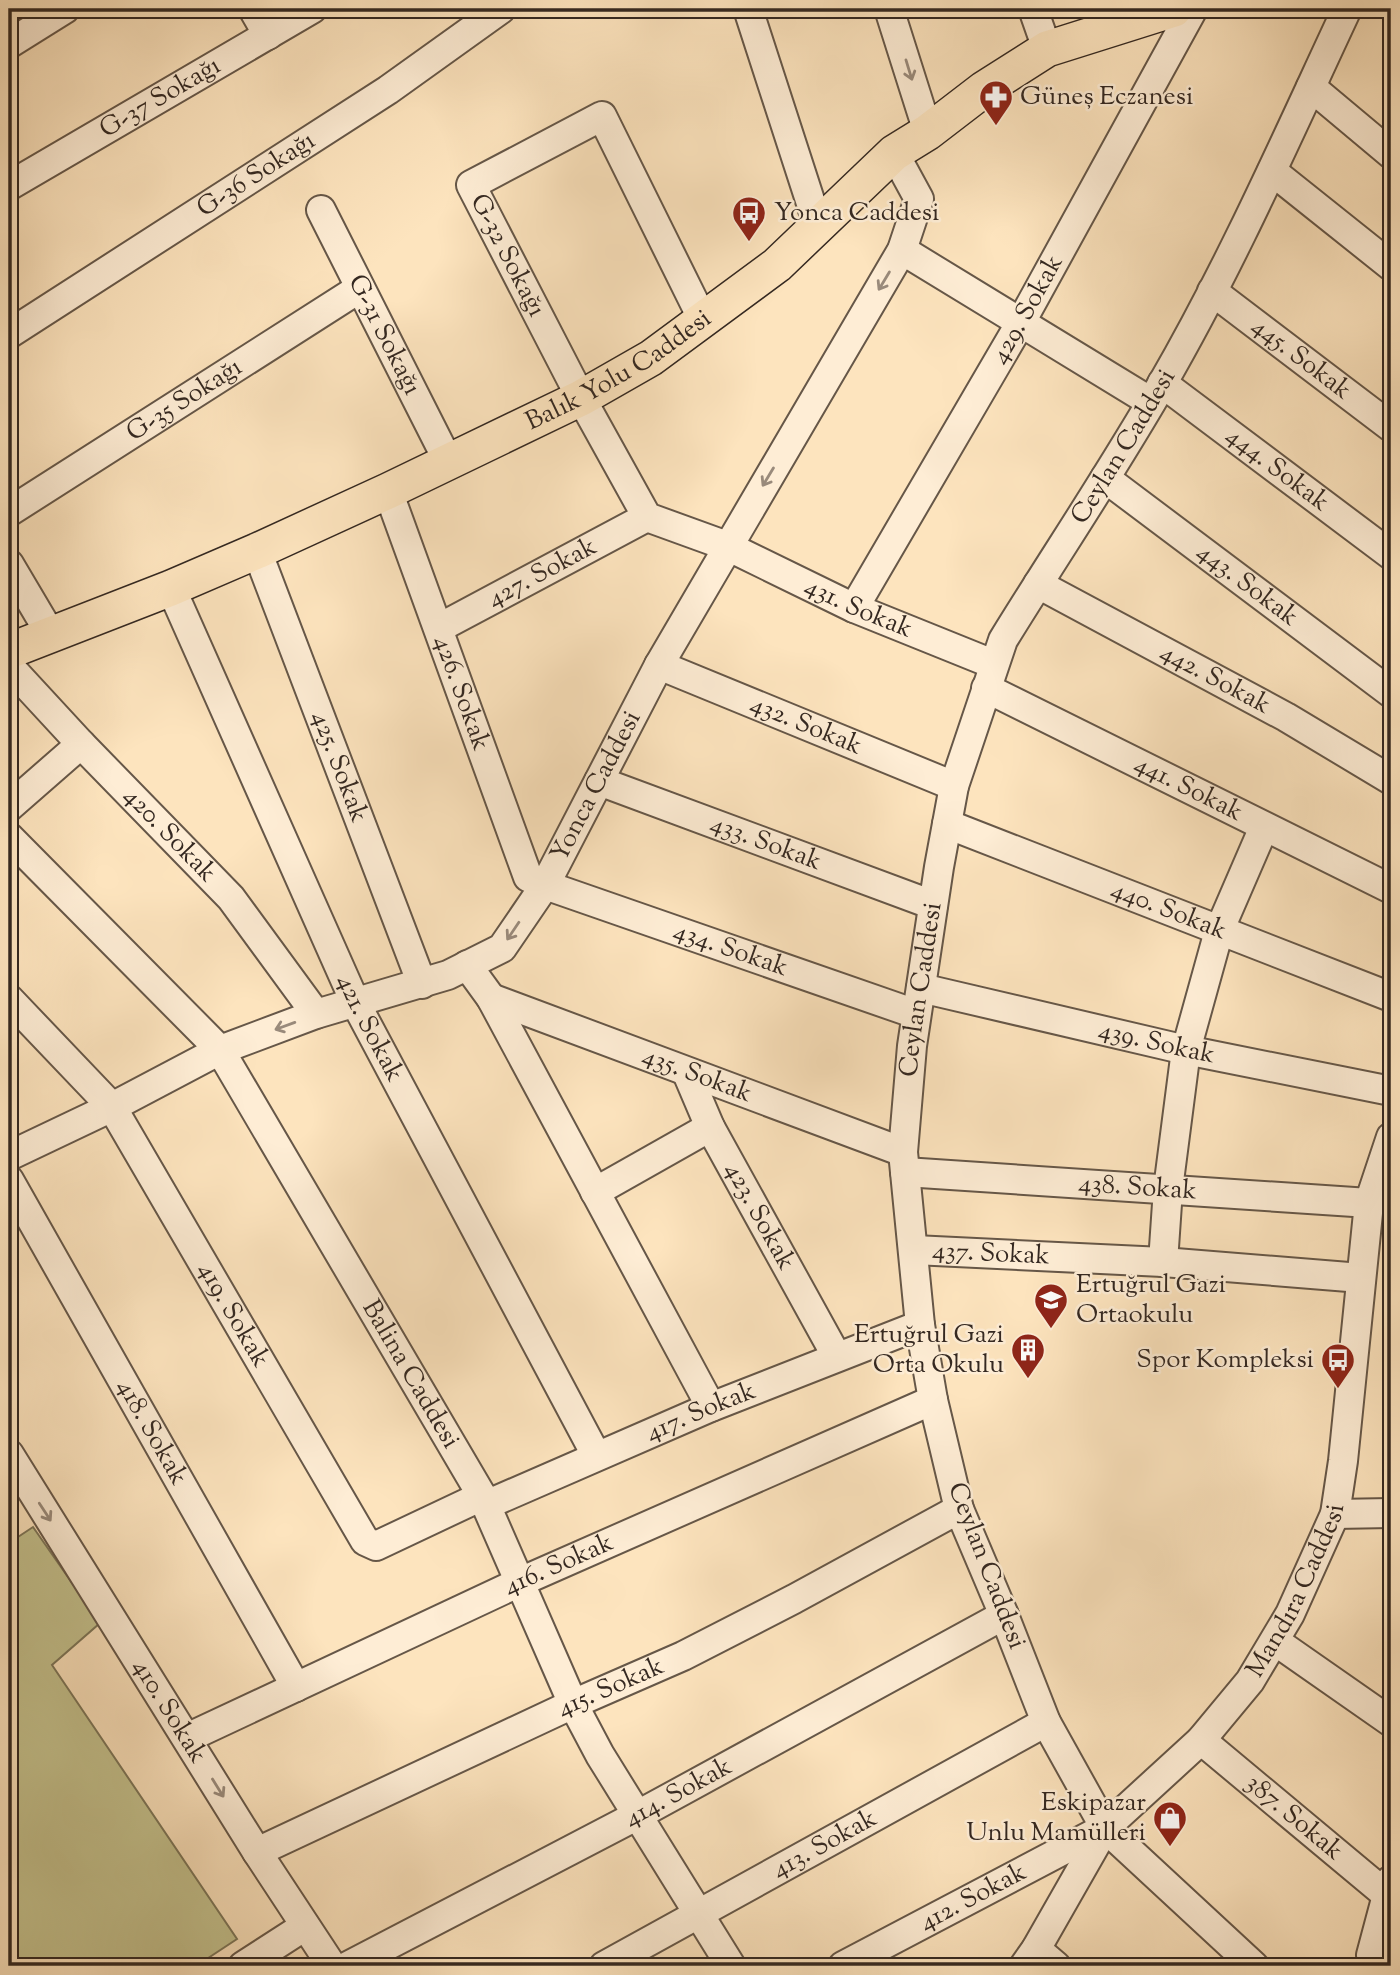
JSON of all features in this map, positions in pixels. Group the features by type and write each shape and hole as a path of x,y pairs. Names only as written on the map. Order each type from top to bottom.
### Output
{"main road":[{"name":"Balık Yolu Caddesi","path":"9,651 171,588 257,551 581,398 650,358 777,265 894,153 928,132 984,89 1047,50 1162,10"}],"street":[{"path":"9,44 65,9"},
{"path":"253,9 268,35"},
{"name":"G-37 Sokağı","path":"9,186 312,9"},
{"name":"G-36 Sokağı","path":"9,334 388,90 501,9"},
{"path":"748,9 818,225"},
{"path":"889,9 928,132"},
{"path":"1033,9 1047,50"},
{"name":"429. Sokak","path":"854,608 1021,322 1192,9"},
{"name":"Ceylan Caddesi","path":"1255,1966 1105,1828 1046,1722 959,1509 933,1400 920,1325 904,1162 919,1001 954,786 1003,640 1157,393 1272,171 1347,9"},
{"path":"1311,87 1391,154"},
{"name":"G-32 Sokağı","path":"581,398 471,185 602,116 703,320"},
{"name":"Yonca Caddesi","path":"9,1156 112,1107 220,1050 316,1014 422,984 502,948 545,886 659,665 902,250 919,199 894,153"},
{"path":"1272,171 1391,265"},
{"name":"G-31 Sokağı","path":"321,210 448,461"},
{"name":"444. Sokak","path":"902,250 1021,322 1157,393 1391,555"},
{"name":"G-35 Sokağı","path":"9,512 360,288"},
{"name":"445. Sokak","path":"1212,291 1391,427"},
{"path":"581,398 647,517"},
{"name":"443. Sokak","path":"1105,478 1391,693"},
{"name":"426. Sokak","path":"388,491 528,877 545,886"},
{"name":"431. Sokak","path":"647,517 727,546 990,676"},
{"name":"427. Sokak","path":"439,628 647,517"},
{"name":"425. Sokak","path":"257,551 422,984"},
{"path":"9,564 51,635"},
{"name":"442. Sokak","path":"1038,583 1286,717 1391,780"},
{"name":"421. Sokak","path":"171,588 355,1002 596,1455"},
{"name":"432. Sokak","path":"659,665 954,786"},
{"name":"420. Sokak","path":"9,666 231,898 316,1014"},
{"name":"441. Sokak","path":"990,676 1264,827 1391,889"},
{"path":"9,807 81,744"},
{"name":"433. Sokak","path":"598,781 933,905"},
{"name":"440. Sokak","path":"947,824 1391,997"},
{"path":"1163,1262 1168,1189 1186,1050 1219,931 1264,827"},
{"name":"Balina Caddesi","path":"9,837 220,1050 484,1500 573,1704 600,1755 731,1966"},
{"name":"434. Sokak","path":"545,886 919,1001"},
{"path":"467,965 491,998 711,1407"},
{"name":"435. Sokak","path":"491,998 687,1073 904,1162"},
{"name":"419. Sokak","path":"9,999 112,1107 365,1541 376,1546 484,1500"},
{"name":"439. Sokak","path":"919,1001 1391,1091"},
{"name":"423. Sokak","path":"687,1073 710,1127 837,1357"},
{"path":"595,1192 710,1127"},
{"name":"Mandıra Caddesi","path":"1039,1960 1105,1828 1201,1740 1250,1681 1290,1614 1335,1514 1343,1461 1361,1278 1379,1238 1369,1203 1391,1137"},
{"name":"438. Sokak","path":"904,1162 1168,1189 1369,1203"},
{"name":"418. Sokak","path":"9,1180 296,1687"},
{"name":"437. Sokak","path":"914,1250 1163,1262 1361,1278"},
{"name":"417. Sokak","path":"484,1500 920,1325"},
{"name":"416. Sokak","path":"187,1738 520,1582 933,1400"},
{"name":"410. Sokak","path":"9,1454 257,1852 332,1966"},
{"name":"415. Sokak","path":"257,1852 573,1704 683,1656 959,1509"},
{"path":"1335,1514 1391,1513"},
{"name":"414. Sokak","path":"348,1966 636,1816 1004,1615"},
{"path":"1275,1641 1391,1722"},
{"name":"413. Sokak","path":"604,1966 1046,1722"},
{"name":"387. Sokak","path":"1201,1740 1389,1888"},
{"name":"412. Sokak","path":"843,1966 1105,1828"},
{"path":"1372,1966 1371,1955 1389,1888"},
{"path":"243,1966 305,1926"}],"shaded area":[{"path":"33,1527 100,1623 52,1665 237,1939 196,1966 9,1966 9,1543"}],"place":[{"name":"Güneş Eczanesi","path":"996,127"},
{"name":"Yonca Caddesi","path":"749,243"},
{"name":"Ertuğrul Gazi Ortaokulu","path":"1051,1330"},
{"name":"Ertuğrul Gazi Orta Okulu","path":"1028,1380"},
{"name":"Spor Kompleksi","path":"1338,1390"},
{"name":"Eskipazar Unlu Mamülleri","path":"1170,1848"}]}
